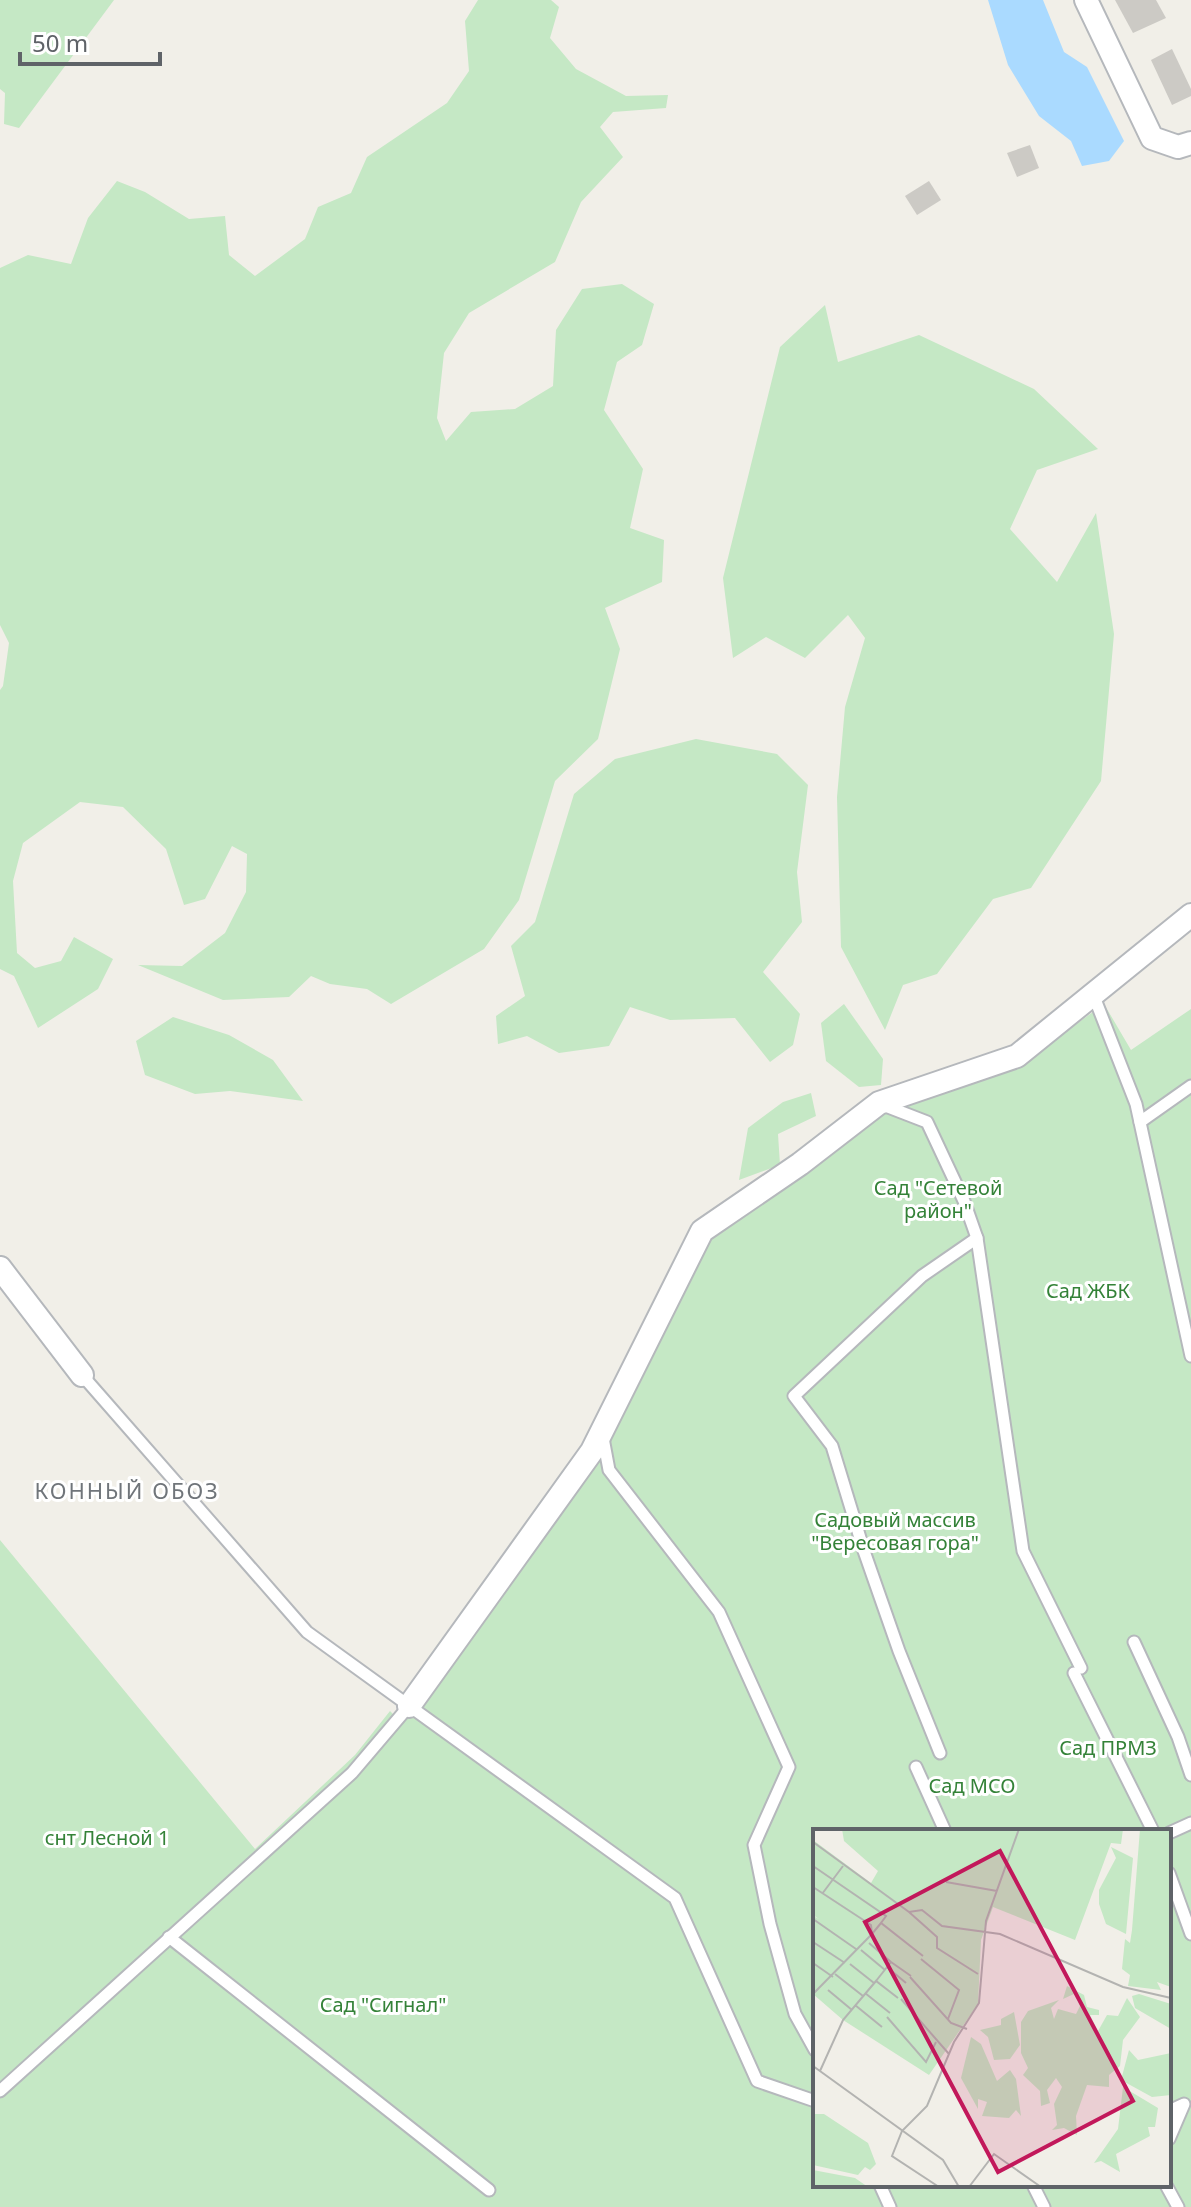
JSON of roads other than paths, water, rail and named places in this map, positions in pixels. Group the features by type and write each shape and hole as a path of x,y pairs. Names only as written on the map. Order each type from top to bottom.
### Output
{"street":[{"path":"1086,0 1152,138 1178,147 1191,143"},
{"path":"409,1706 592,1451 702,1231 800,1164 879,1103 1017,1056 1191,915"},
{"path":"0,1268 82,1375"}],"lane":[{"path":"1093,994 1136,1104 1191,1356"},
{"path":"1140,1122 1191,1086"},
{"path":"879,1103 927,1122 964,1201 977,1238 1023,1551 1152,1829"},
{"path":"940,1753 899,1651 832,1446 794,1396 922,1276 977,1238"},
{"path":"82,1375 307,1632 675,1898 757,2081 813,2100"},
{"path":"602,1431 609,1470 719,1612 789,1767 754,1845 770,1924 795,2014 813,2046"},
{"path":"1134,1642 1178,1737 1191,1775"},
{"path":"0,2091 352,1773 409,1706"},
{"path":"916,1767 944,1829"},
{"path":"1171,1832 1191,1823"},
{"path":"1171,1879 1191,1934"},
{"path":"169,1937 489,2190"},
{"path":"1171,2135 1188,2103"},
{"path":"881,2187 890,2207"},
{"path":"1034,2187 1044,2207"},
{"path":"1167,2187 1178,2207"}],"water":[{"path":"988,0 1043,0 1064,52 1087,67 1124,141 1109,161 1082,166 1071,141 1039,116 1008,65"}],"district":[{"name":"КОННЫЙ ОБОЗ","path":"127,1491"}],"park label":[{"name":"Сад \"Сетевой район\"","path":"938,1200"},
{"name":"Сад ЖБК","path":"1088,1291"},
{"name":"Садовый массив \"Вересовая гора\"","path":"895,1532"},
{"name":"Сад ПРМЗ","path":"1108,1748"},
{"name":"Сад МСО","path":"972,1786"},
{"name":"снт Лесной 1","path":"107,1838"},
{"name":"Сад \"Сигнал\"","path":"383,2005"}]}
